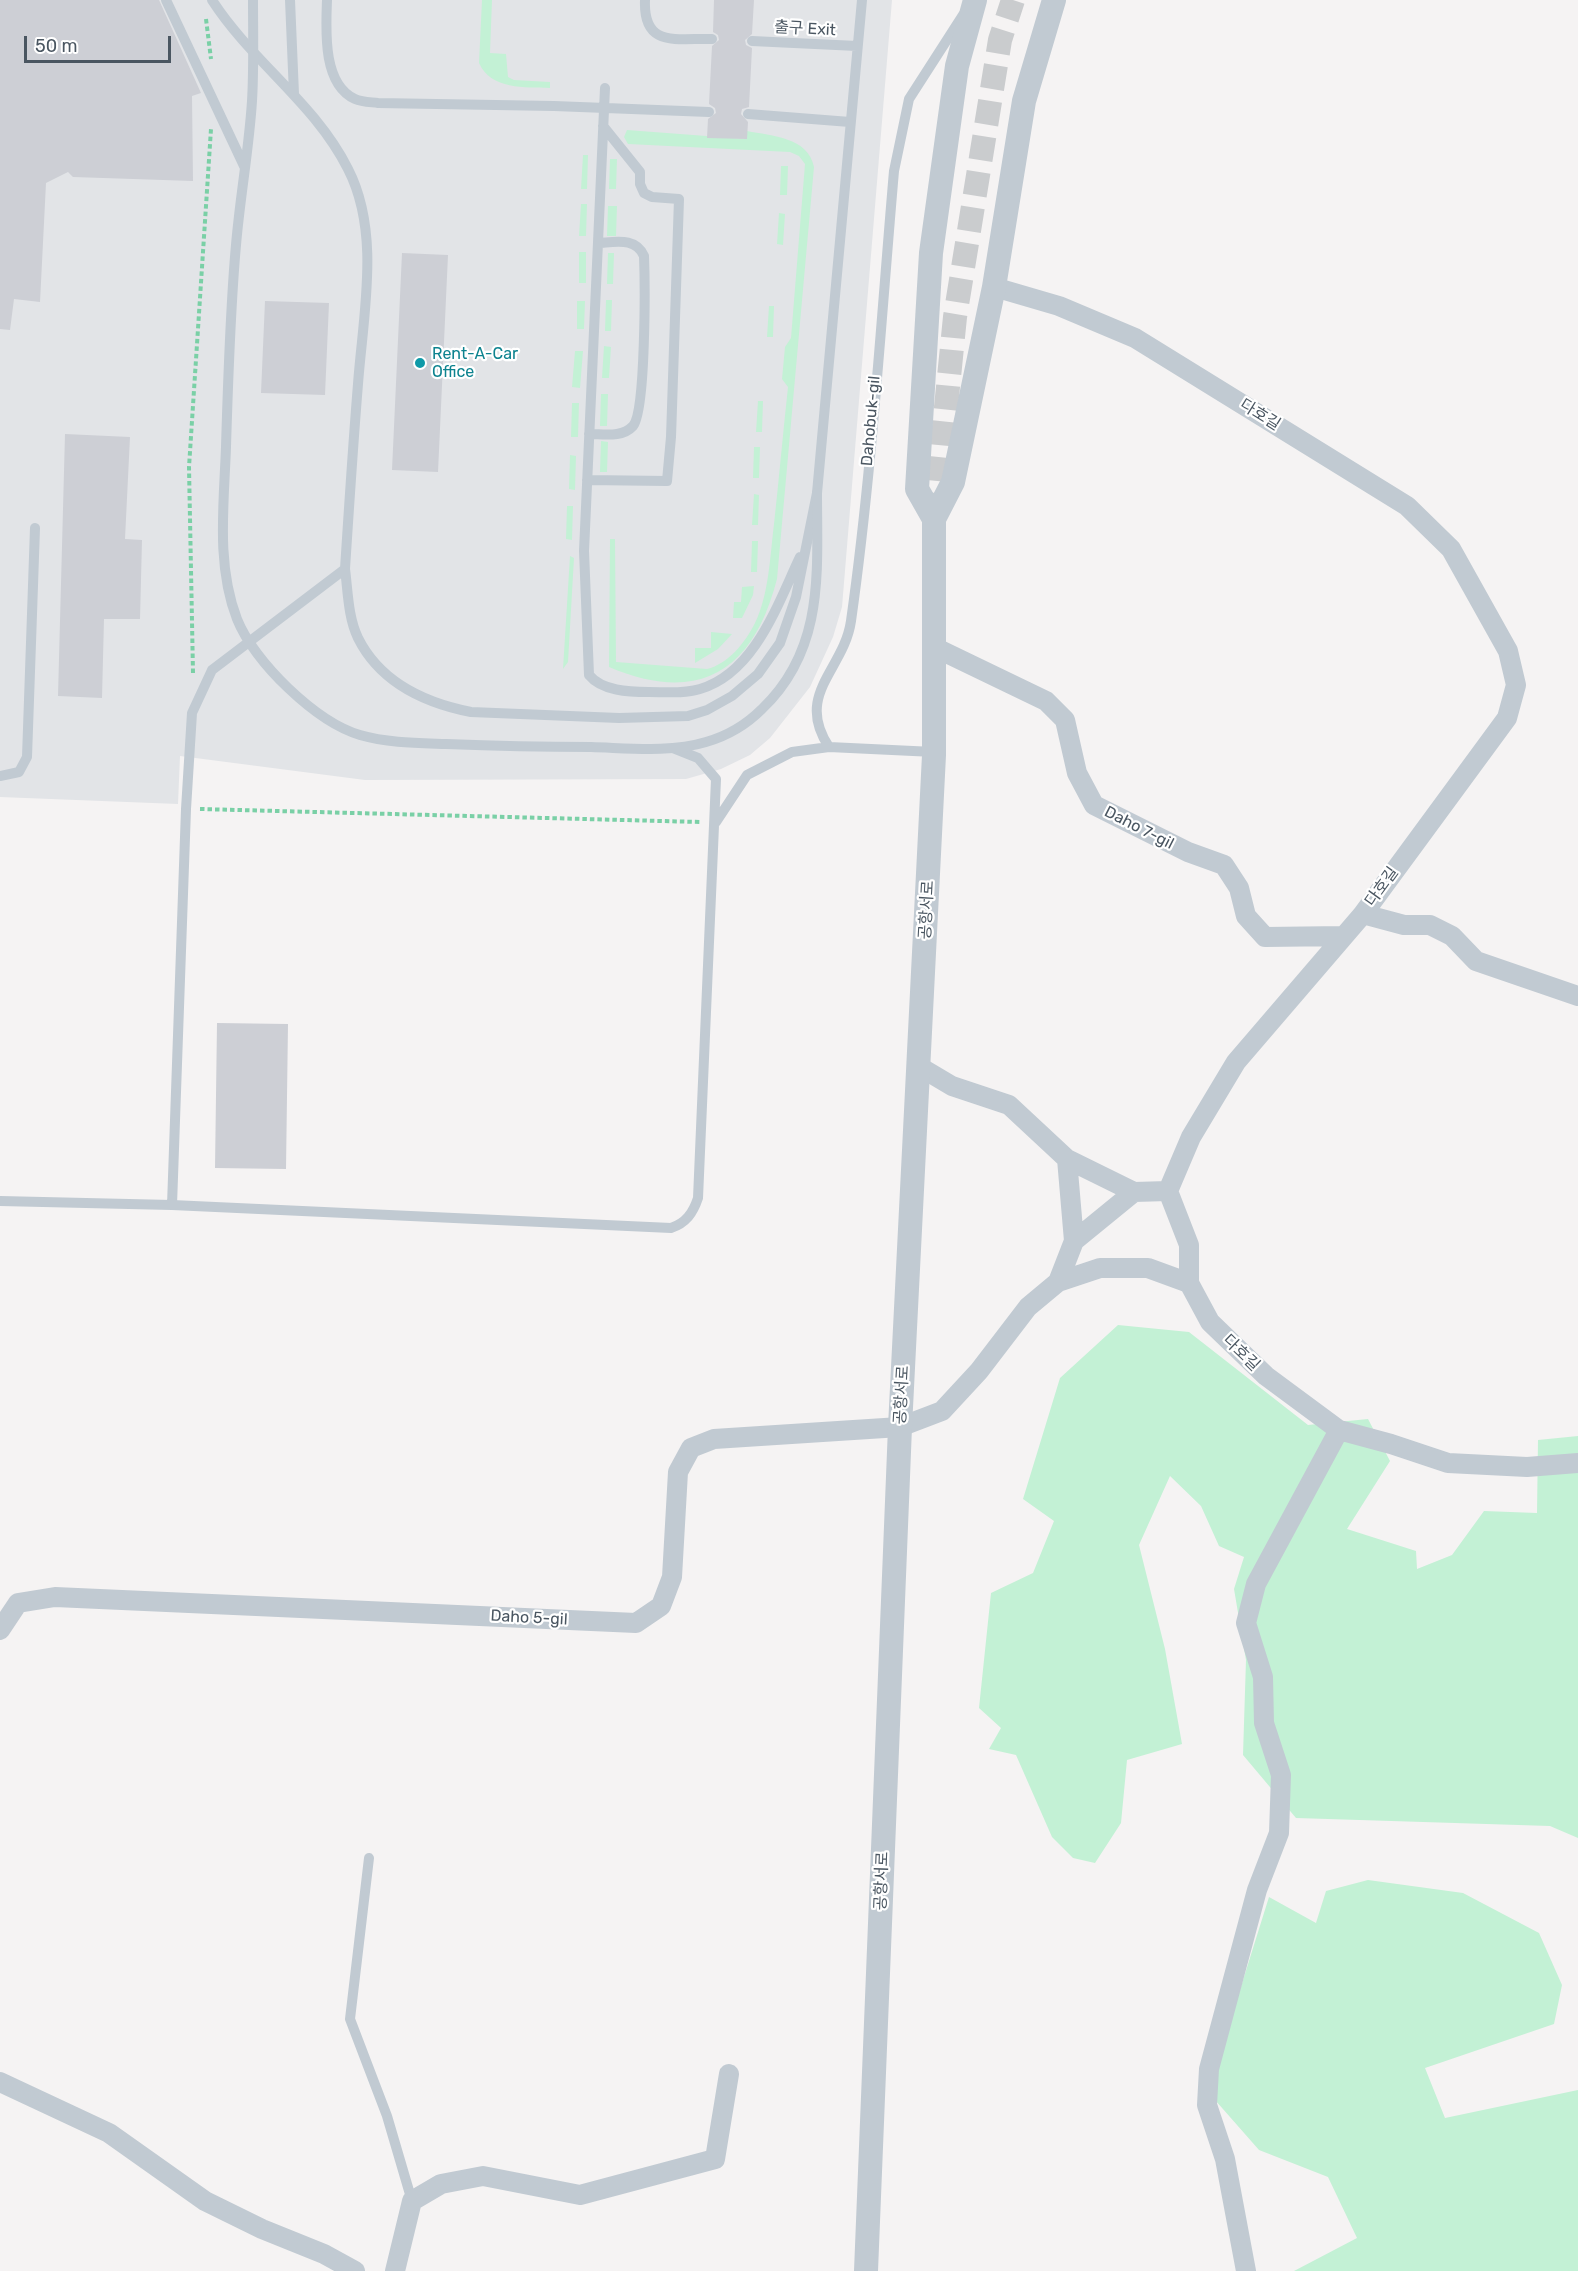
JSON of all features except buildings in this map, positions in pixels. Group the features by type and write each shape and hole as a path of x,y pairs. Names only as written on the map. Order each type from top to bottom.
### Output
{"street":[{"path":"934,519 917,489 931,253 957,66 974,0"},
{"path":"934,519 953,482 994,287 1024,101 1054,0"},
{"name":"다호길","path":"994,287 1059,306 1135,338 1407,506 1451,549 1508,651 1516,686 1507,718 1363,914 1236,1062 1191,1137 1168,1191 1189,1245 1189,1282 1210,1322 1266,1376 1339,1430 1448,1463 1527,1467 1578,1463"},
{"name":"공항서로","path":"866,2271 900,1427 920,1067 934,752 934,519"},
{"name":"Daho 7-gil","path":"934,647 1046,701 1065,720 1077,774 1094,805 1188,852 1224,865 1239,888 1246,916 1265,937 1344,936"},
{"path":"1363,914 1404,925 1430,926 1452,936 1476,961 1578,996"},
{"path":"920,1067 952,1086 1009,1105 1067,1159 1134,1192 1168,1191"},
{"path":"1058,1282 1074,1241 1067,1159"},
{"path":"1074,1241 1134,1192"},
{"path":"1058,1282 1100,1268 1148,1268 1189,1282"},
{"name":"Daho 5-gil","path":"0,1630 18,1603 55,1597 636,1623 661,1606 672,1577 678,1472 691,1448 714,1439 900,1427 942,1411 978,1371 1028,1307 1058,1282"},
{"path":"1246,2271 1226,2159 1207,2105 1209,2069 1257,1890 1280,1833 1281,1775 1264,1723 1263,1677 1246,1623 1256,1584 1339,1430"},
{"path":"395,2271 412,2201 441,2184 483,2176 580,2195 715,2159 729,2074"},
{"path":"0,2082 109,2133 205,2201 262,2229 324,2254 355,2271"}],"lane":[{"path":"166,0 245,168"},
{"path":"213,0 246,47 294,93 329,136 349,170 363,215 367,242 345,569 351,618 358,637 382,669 402,687 423,699 471,712 653,718 688,716 707,710 732,696 758,674 780,643 796,597 817,493"},
{"path":"253,0 252,101 236,244 228,355 223,540 225,583 238,623 273,675 330,722 360,735 396,742 509,747 673,748 705,743 728,734 765,707 787,681 812,626 817,594 817,493 862,0"},
{"path":"290,0 294,93"},
{"path":"327,0 326,46 329,59 341,88 357,100 378,104 709,112"},
{"path":"645,0 646,21 653,32 666,37 712,39"},
{"name":"Dahobuk-gil","path":"829,747 819,732 815,707 850,625 896,161 909,99 974,0"},
{"name":"출구 Exit","path":"752,41 857,46"},
{"path":"605,88 584,551 586,666 593,680 617,689 641,692 683,692 701,689 722,678 752,651 767,627 807,540"},
{"path":"748,114 850,122"},
{"path":"587,480 667,482 671,437 679,199 652,197 644,193 640,184 640,172 603,126"},
{"path":"589,434 618,435 632,426 638,415 641,390 644,256 637,245 630,242 598,243"},
{"path":"0,776 19,772 27,757 35,528"},
{"path":"172,1205 186,809 192,713 212,670 345,569"},
{"path":"716,823 747,775 792,752 829,747 934,752"},
{"path":"0,1201 172,1205 659,1227 681,1225 694,1211 698,1198 716,823 716,779 698,758 673,748"},
{"path":"369,1858 350,2019 387,2116 412,2201"}],"path":[{"path":"205,10 211,63"},
{"path":"193,678 189,467 212,117"},
{"path":"186,809 716,823"}],"shaded area":[{"path":"0,0 892,0 842,607 833,637 810,687 770,738 750,755 721,769 686,779 365,780 180,756 178,804 0,797"}],"green space":[{"path":"482,0 492,0 490,53 506,54 508,77 514,80 550,82 550,88 520,87 500,83 484,72 479,63"},
{"path":"627,130 746,139 747,131 797,144 805,149 814,167 777,579 767,611 753,637 737,658 718,672 695,680 670,682 641,678 609,667 610,539 615,539 616,662 707,669 722,663 741,645 760,612 768,575 788,387 782,379 785,347 791,338 805,164 799,156 790,152 628,144 624,137"},
{"path":"583,155 588,155 587,189 581,189"},
{"path":"610,159 617,159 616,189 609,189"},
{"path":"781,166 788,166 787,195 780,195"},
{"path":"581,204 587,204 586,236 579,236"},
{"path":"608,206 617,206 616,236 607,236"},
{"path":"779,213 785,214 783,245 777,244"},
{"path":"579,252 586,252 586,283 579,283"},
{"path":"608,253 614,253 613,284 607,284"},
{"path":"606,300 612,300 611,331 605,331"},
{"path":"577,301 585,301 584,329 577,329"},
{"path":"769,306 774,306 773,337 767,337"},
{"path":"604,346 611,347 609,378 602,378"},
{"path":"575,351 583,351 580,388 572,387"},
{"path":"601,394 608,394 607,426 600,426"},
{"path":"758,401 763,401 762,432 756,432"},
{"path":"572,403 579,403 578,437 571,437"},
{"path":"601,441 608,442 607,472 600,472"},
{"path":"754,447 760,447 759,478 753,478"},
{"path":"570,455 576,456 575,490 569,489"},
{"path":"754,494 759,495 758,525 752,525"},
{"path":"567,506 573,506 572,540 566,539"},
{"path":"752,541 758,541 757,572 751,572"},
{"path":"570,556 574,558 568,662 563,669"},
{"path":"754,586 753,595 742,618 733,618 734,602 741,602 742,587"},
{"path":"711,632 732,634 718,649 695,663 695,648 711,648"},
{"path":"1118,1325 1189,1332 1308,1425 1368,1419 1390,1461 1347,1529 1416,1551 1417,1569 1452,1555 1484,1511 1537,1513 1538,1440 1578,1436 1578,1838 1550,1826 1296,1818 1243,1755 1246,1660 1234,1589 1244,1557 1219,1546 1201,1506 1170,1476 1139,1545 1165,1649 1182,1744 1127,1760 1121,1823 1095,1863 1073,1858 1052,1837 1016,1755 989,1749 1001,1728 979,1708 991,1593 1033,1573 1054,1521 1023,1499 1060,1378"},
{"path":"1368,1880 1463,1893 1539,1933 1562,1985 1554,2024 1425,2068 1445,2118 1578,2090 1578,2271 1294,2271 1357,2238 1328,2177 1259,2150 1208,2092 1269,1897 1316,1923 1326,1891"}],"tunnel":[{"path":"935,517 955,317 1000,40 1013,0"}],"place":[{"name":"Rent-A-Car Office","path":"420,363"}]}
